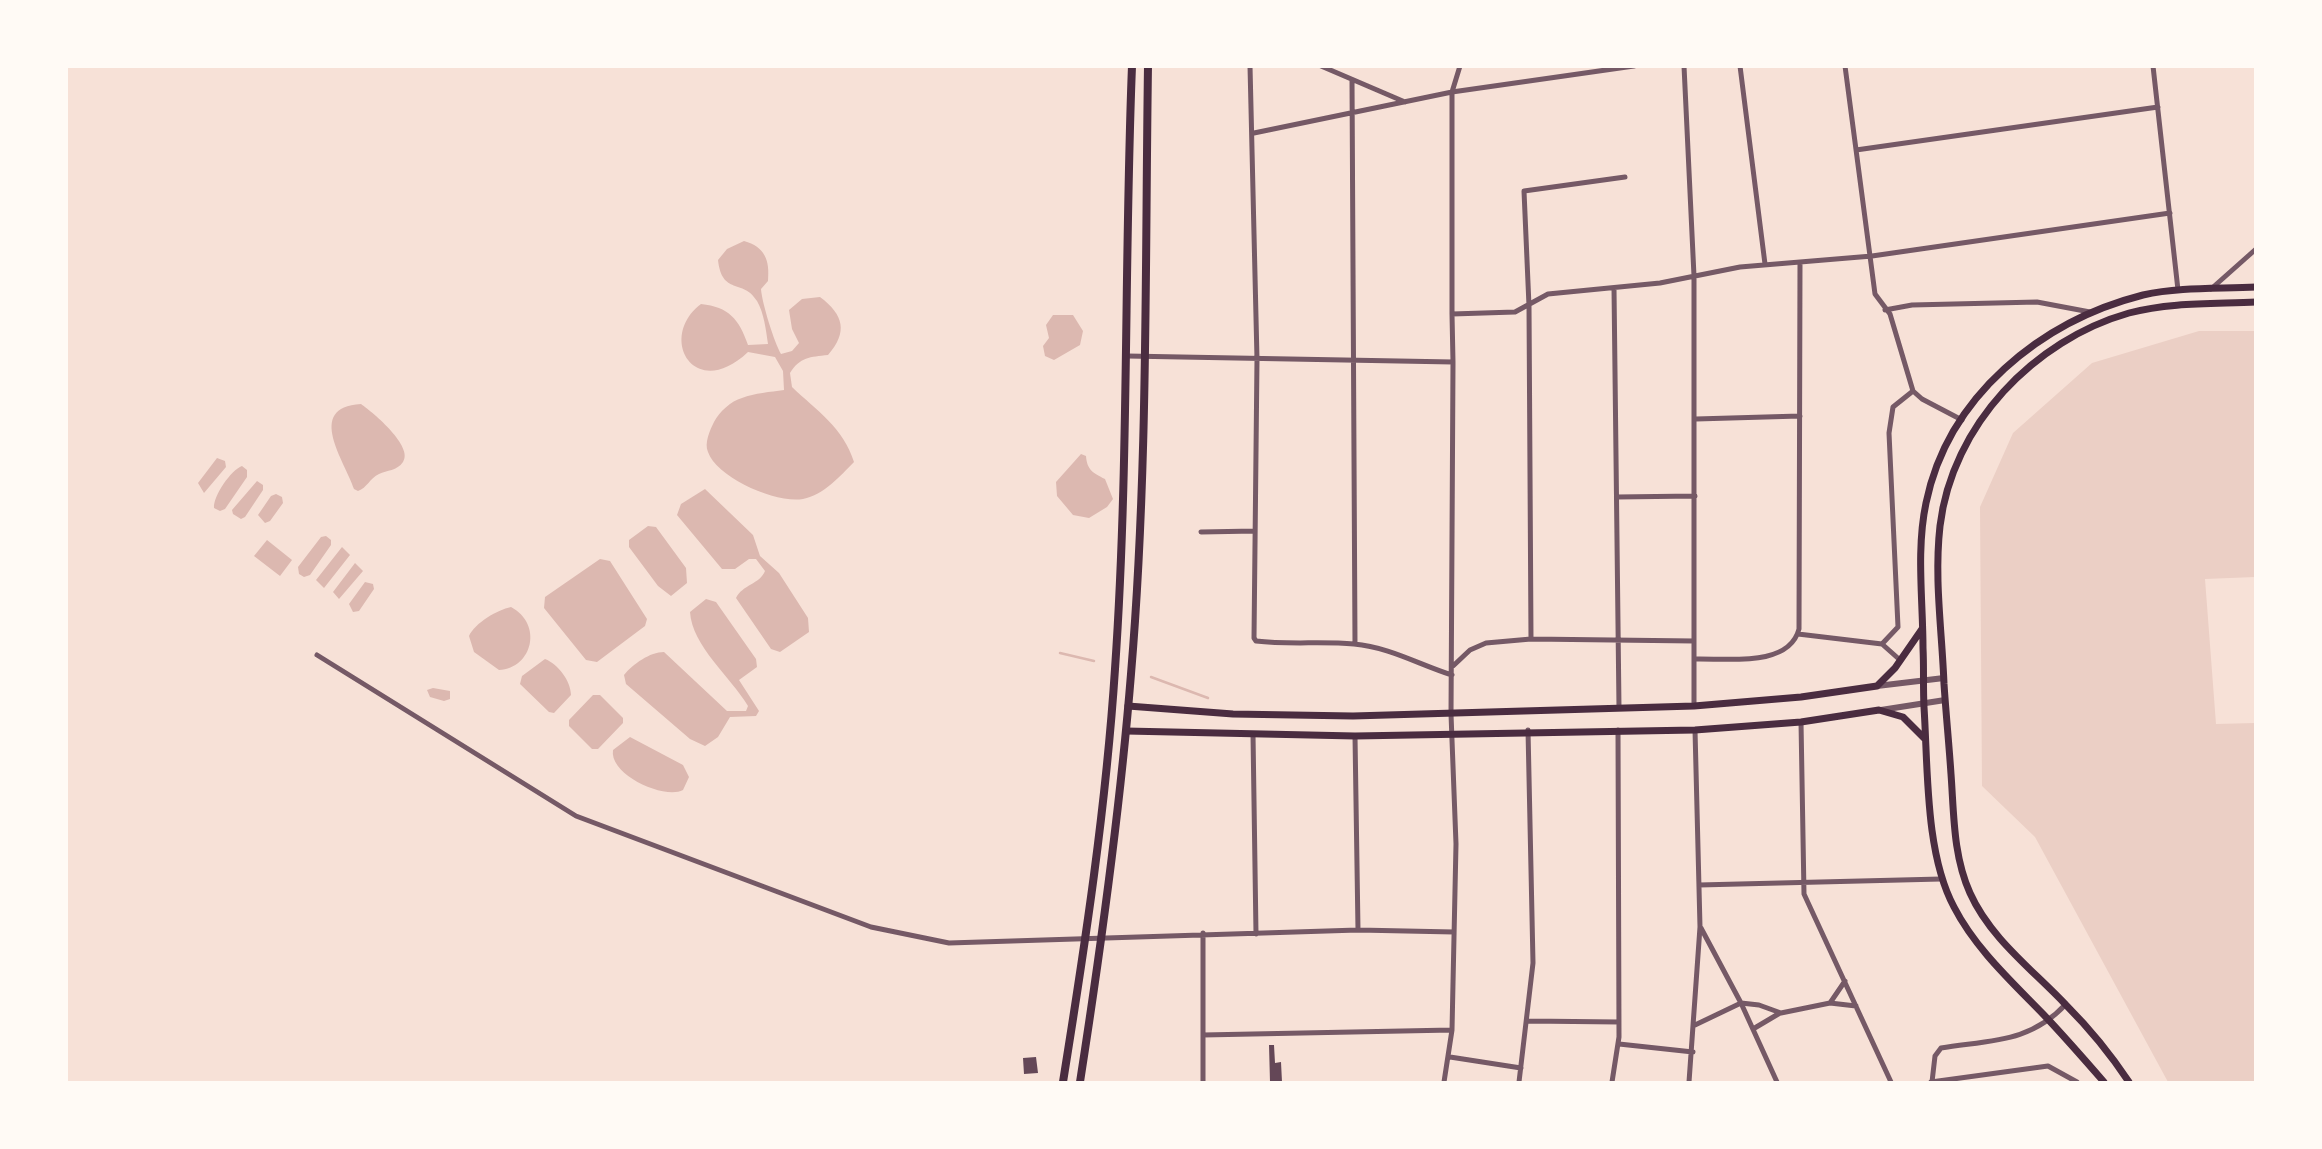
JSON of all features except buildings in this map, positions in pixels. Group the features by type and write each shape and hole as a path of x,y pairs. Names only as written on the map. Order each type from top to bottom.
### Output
{"main road":[{"path":"1063,1083 1087,937 1111,729 1127,356 1132,66"},
{"path":"1080,1083 1103,936 1128,706 1146,356 1149,66"},
{"path":"2104,1083 1970,934 1941,878 1933,841 1922,680 1922,538 1926,504 1933,477 1962,419 1984,388 2040,339 2090,312 2144,295 2178,290 2256,287"},
{"path":"2129,1083 2066,1004 1984,918 1964,878 1954,831 1937,586 1944,500 1960,458 1995,402 2036,360 2081,330 2132,312 2190,305 2256,302"},
{"path":"1128,706 1233,713 1451,714 1693,706 1801,697 1877,686 1922,629"},
{"path":"1126,731 1355,736 1528,730 1695,730 1801,722 1879,710 1903,717 1926,740"}],"street":[{"path":"1250,66 1254,133 1257,359 1253,633 1256,641 1355,644 1391,652 1452,675"},
{"path":"1321,66 1405,102"},
{"path":"1444,1083 1452,1030 1456,807 1451,714 1452,92 1460,66"},
{"path":"1254,133 1352,115 1452,92 1634,66"},
{"path":"1684,66 1694,276 1696,419 1693,706"},
{"path":"1740,66 1765,264"},
{"path":"1845,66 1875,294 1888,312 1913,391 1922,399 1962,419"},
{"path":"2153,66 2178,290"},
{"path":"1352,80 1356,361 1355,644"},
{"path":"1856,150 2158,107"},
{"path":"1531,639 1529,306 1524,191 1625,177"},
{"path":"1452,314 1504,313 1529,306 1548,294 1614,288 1765,264 1872,256 2170,212"},
{"path":"2210,290 2256,249"},
{"path":"1695,659 1774,654 1786,648 1798,635 1800,262"},
{"path":"1614,288 1619,708"},
{"path":"1888,312 1912,305 2037,302 2090,312"},
{"path":"1127,356 1453,362"},
{"path":"1882,644 1898,626 1889,433 1892,407 1913,391"},
{"path":"1696,419 1800,416"},
{"path":"1617,497 1695,496"},
{"path":"1201,532 1255,531"},
{"path":"1798,635 1882,644 1900,660"},
{"path":"1452,666 1477,646 1531,639 1694,641"},
{"path":"317,655 576,816 843,919 948,943 1203,933 1358,930 1454,932"},
{"path":"1877,686 1944,678"},
{"path":"1879,710 1945,700"},
{"path":"1112,704 1128,706"},
{"path":"1801,722 1803,883 1807,903 1891,1083"},
{"path":"1111,729 1126,731"},
{"path":"1519,1083 1528,1021 1534,914 1528,730"},
{"path":"1612,1083 1619,1044 1618,730"},
{"path":"1689,1083 1700,927 1695,730"},
{"path":"1253,734 1256,934"},
{"path":"1355,736 1358,930"},
{"path":"1699,885 1941,878"},
{"path":"1700,927 1741,1003 1777,1083"},
{"path":"1203,933 1203,1083"},
{"path":"1830,1003 1845,981"},
{"path":"1695,1025 1741,1003 1781,1013"},
{"path":"1753,1029 1781,1013 1830,1003 1856,1006"},
{"path":"2066,1004 2050,1021 2028,1034 1941,1048 1935,1056 1932,1082 2048,1066 2077,1083"},
{"path":"1528,1021 1619,1022"},
{"path":"1203,1035 1452,1030"},
{"path":"1619,1044 1693,1052"},
{"path":"1450,1057 1521,1069"}],"shaded area":[{"path":"744,241 757,247 767,261 768,281 761,289 766,313 781,354 792,351 799,343 792,329 789,310 802,299 820,297 834,310 841,324 839,339 828,355 806,359 790,373 792,387 836,429 854,462 825,489 803,499 778,497 735,480 714,462 707,448 714,422 730,404 752,395 784,390 783,371 775,357 748,352 729,366 712,371 698,368 688,360 682,347 682,333 688,318 701,304 719,308 732,316 748,345 768,344 757,301 746,290 728,283 720,271 718,260 727,249"},
{"path":"1053,315 1073,315 1083,331 1080,345 1054,360 1045,356 1043,346 1049,338 1046,325"},
{"path":"2199,331 2255,331 2255,577 2205,579 2216,724 2255,723 2255,1082 2168,1082 2035,837 1982,786 1980,507 2013,433 2092,363"},
{"path":"361,404 398,439 405,456 398,467 376,476 358,491 354,489 338,451 332,425 335,415 344,407"},
{"path":"1081,454 1086,456 1091,470 1105,479 1113,499 1107,507 1089,518 1073,515 1057,496 1056,482"},
{"path":"217,458 225,461 226,467 204,493 198,483"},
{"path":"242,466 247,470 247,477 225,509 220,511 214,508 223,484"},
{"path":"257,481 263,485 263,490 241,519 233,514 232,510"},
{"path":"705,489 753,535 760,556 779,573 808,618 809,632 780,652 771,649 736,598 742,590 763,575 765,571 756,559 749,559 735,569 722,569 677,515 681,504"},
{"path":"276,494 282,497 283,503 270,521 265,523 258,515 271,496"},
{"path":"648,526 656,527 686,568 687,583 671,596 658,586 629,547 629,540"},
{"path":"326,536 331,540 331,545 310,575 304,577 299,574 298,567 321,537"},
{"path":"267,540 292,560 280,576 254,556"},
{"path":"342,547 350,555 324,588 316,580"},
{"path":"600,559 610,561 647,619 645,626 597,662 586,660 544,608 545,597"},
{"path":"355,563 363,571 339,599 333,592"},
{"path":"365,582 373,584 374,589 359,611 353,612 349,604"},
{"path":"706,599 716,602 756,659 757,667 739,680 759,711 756,716 730,717 718,737 705,746 690,739 626,684 624,675 642,659 664,652 727,711 746,711 748,706 704,649 692,625 690,612"},
{"path":"511,607 527,624 530,644 520,662 499,670 474,652 469,636 476,626 487,618"},
{"path":"545,659 563,674 571,695 554,713 549,712 520,684 522,676"},
{"path":"433,688 450,691 450,699 444,701 430,697 427,690"},
{"path":"593,695 600,695 623,718 623,723 598,749 592,749 569,726 569,720"},
{"path":"630,737 683,765 689,777 683,790 675,792 652,788 640,783 620,768 614,759 613,750"}],"waterway":[{"path":"1060,653 1094,661"},
{"path":"1151,677 1208,698"}]}
